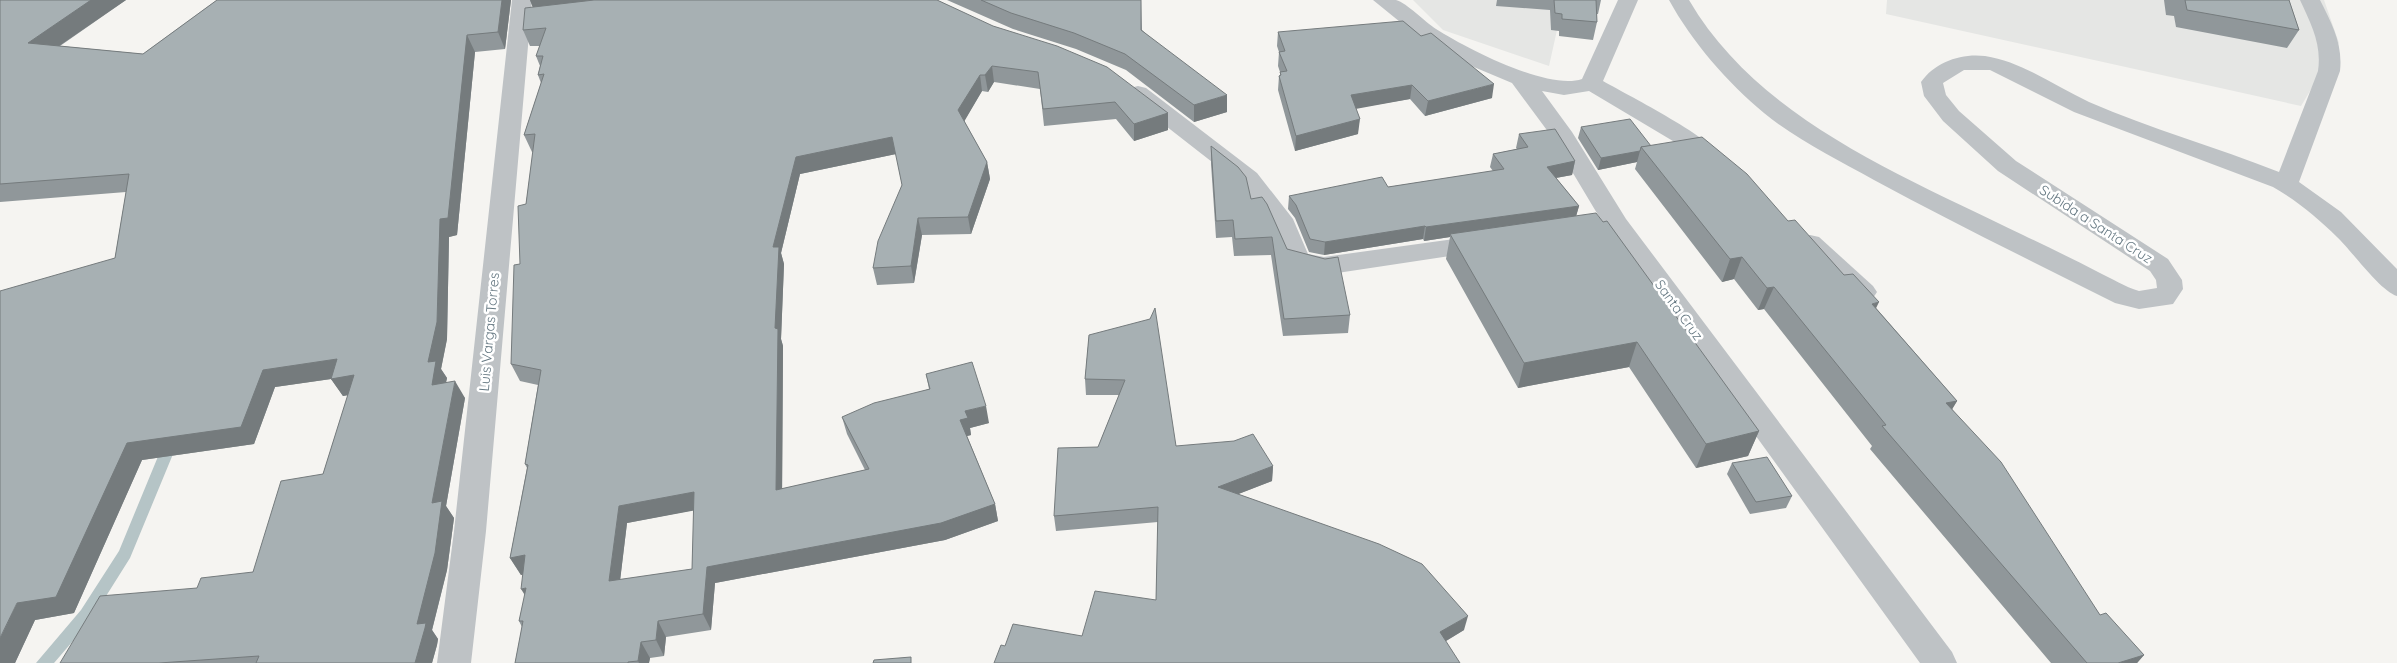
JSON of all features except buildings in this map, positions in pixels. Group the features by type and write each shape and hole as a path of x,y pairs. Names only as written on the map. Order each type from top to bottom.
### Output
{"street":[{"path":"1383,0 1429,34 1470,57 1541,85 1568,89 1581,88 1591,83 1628,0"},
{"name":"Subida a Santa Cruz","path":"1679,0 1692,23 1732,68 1780,114 1821,140 1912,190 2124,296 2139,300 2164,297 2170,289 2169,280 2159,265 2007,166 1951,116 1935,96 1932,82 1940,73 1951,66 1969,62 1988,64 2001,68 2084,107 2204,150 2286,185 2308,200 2366,248 2397,287"},
{"path":"2286,185 2329,71 2332,54 2330,42 2310,0"},
{"name":"Luis Vargas Torres","path":"454,663 526,11"},
{"name":"Santa Cruz","path":"1520,78 1560,132 1616,224 1940,663"},
{"path":"1124,83 1248,178 1280,219 1297,260 1302,263 1324,266 1509,239"},
{"path":"1591,83 1691,142 1735,178"},
{"path":"1587,228 1616,224"},
{"path":"1793,227 1864,292"}],"shaded area":[{"path":"1413,0 1575,0 1559,21 1549,66 1443,30"},
{"path":"1887,0 2324,0 2339,43 2301,106 1886,14"}],"waterway":[{"path":"44,663 86,615 125,554 171,442"}]}
